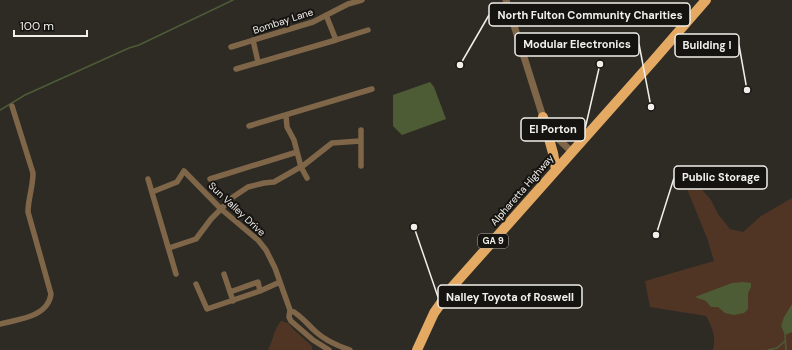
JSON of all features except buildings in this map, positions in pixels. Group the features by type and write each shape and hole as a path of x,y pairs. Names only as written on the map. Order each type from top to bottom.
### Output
{"highway":[{"name":"Alpharetta Highway","path":"417,350 434,313 453,287 706,0"},
{"path":"543,116 554,154 556,170"},
{"path":"412,350 422,339"}],"street":[{"name":"Bombay Lane","path":"232,47 313,22 348,4 362,0"},
{"path":"506,0 543,116 552,133 572,152"},
{"path":"326,15 336,40"},
{"path":"236,69 368,30"},
{"path":"253,40 258,62"},
{"path":"249,126 372,89"},
{"path":"0,324 38,313 46,307 50,294 28,212 28,203 33,183 33,173 12,106"},
{"path":"286,116 287,127 294,140 301,167 308,178"},
{"path":"361,130 361,166"},
{"path":"169,248 196,239 233,197 248,187 274,182 301,167 332,143 360,141"},
{"path":"210,179 297,152"},
{"name":"Sun Valley Drive","path":"152,192 177,182 184,170 221,209 258,240 266,250 280,282 290,310 289,317 291,322 313,340 329,350"},
{"path":"148,179 176,274"},
{"path":"224,274 233,301"},
{"path":"230,292 258,282 260,292"},
{"path":"196,284 207,309 260,292 280,282"},
{"path":"290,310 297,313 318,334 334,344 350,350"},
{"path":"422,339 422,350"}],"shaded area":[{"path":"430,82 434,87 446,119 402,135 393,126 393,95"},
{"path":"697,184 711,200 718,214 730,229 743,232 761,216 792,198 792,350 713,350 713,333 706,316 650,307 645,281 714,261 707,238 687,189"},
{"path":"732,283 751,283 748,293 748,309 744,313 734,315 725,313 718,307 711,307 706,301 695,297"},
{"path":"792,304 792,332 785,335 781,326 784,317"},
{"path":"281,321 288,323 312,346 312,350 268,350"}],"waterway":[{"path":"0,110 25,95 129,48 139,45 233,0"},
{"path":"785,335 786,350"},
{"path":"768,350 777,348 785,341"}],"place":[{"name":"El Porton","path":"600,64"},
{"name":"North Fulton Community Charities","path":"460,65"},
{"name":"Building I","path":"747,90"},
{"name":"Modular Electronics","path":"651,107"},
{"name":"Nalley Toyota of Roswell","path":"414,227"},
{"name":"Public Storage","path":"656,235"}]}
